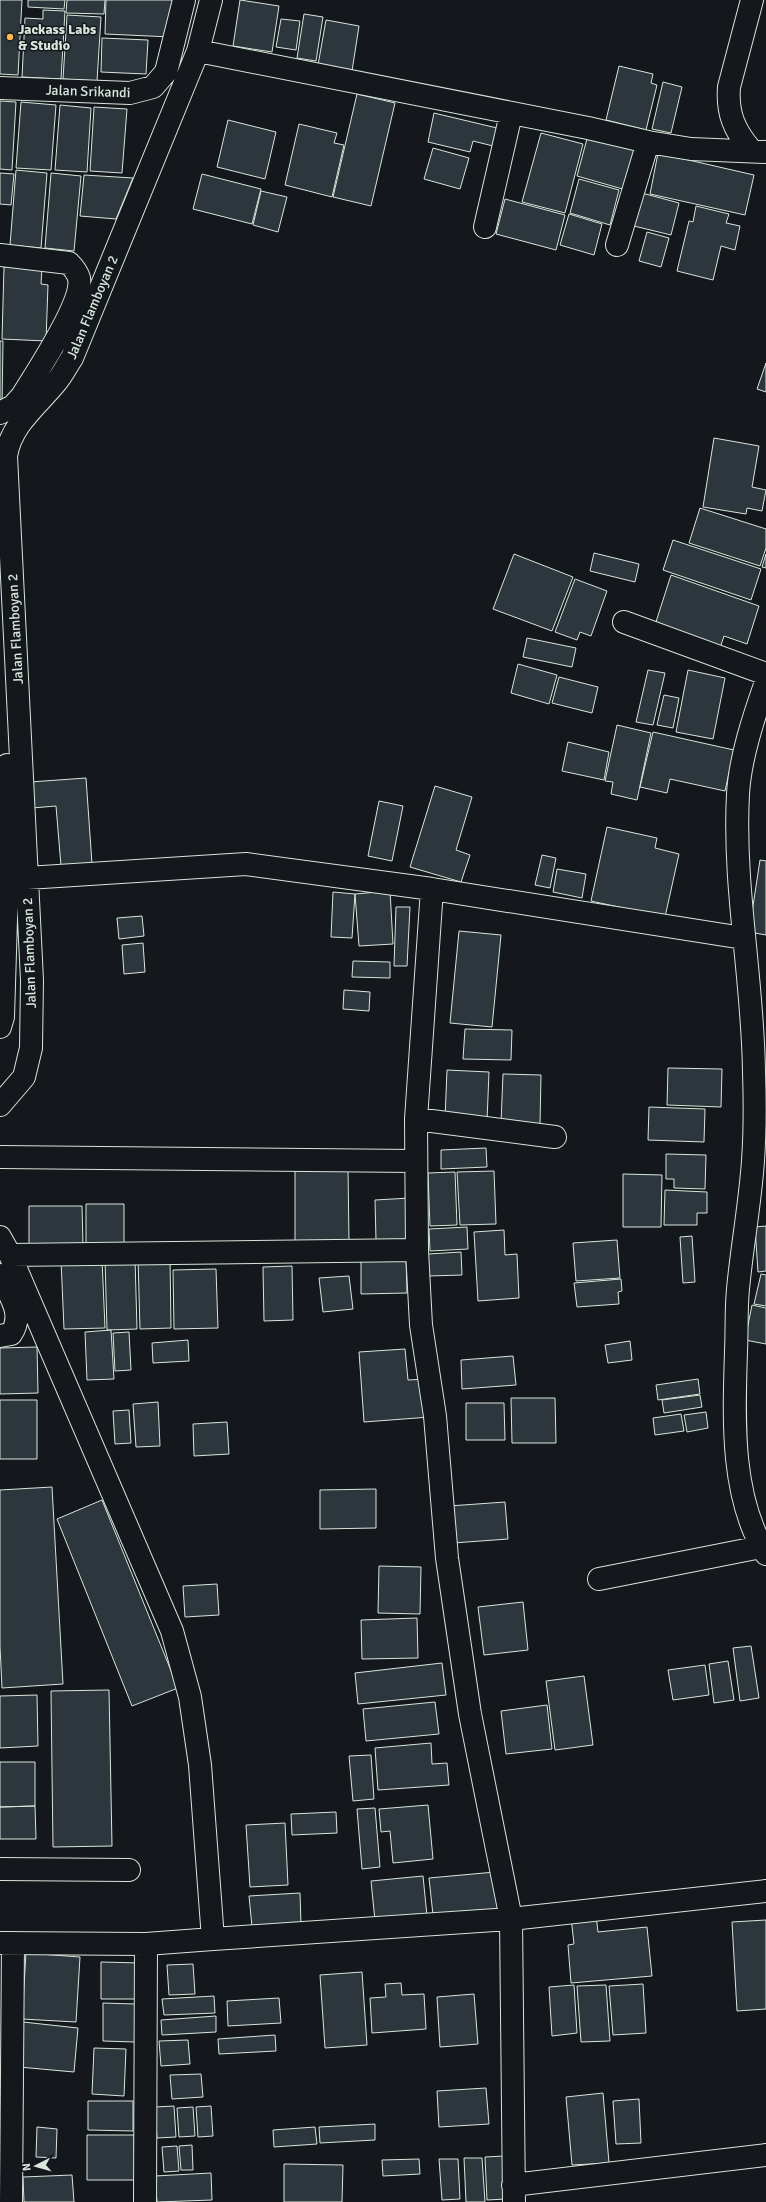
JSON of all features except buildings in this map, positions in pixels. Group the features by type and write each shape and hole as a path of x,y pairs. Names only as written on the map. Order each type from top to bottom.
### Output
{"street":[{"name":"Jalan Srikandi","path":"0,88 130,93 153,87 166,72 184,0"},
{"name":"Jalan Flamboyan 2","path":"0,1105 24,1077 31,1048 32,980 6,456 8,442 15,429 58,380 72,358 198,51 211,0"},
{"path":"752,0 729,87 728,101 731,120 736,130 758,151"},
{"path":"198,51 588,128 648,142 691,149 758,151"},
{"path":"485,227 511,114"},
{"path":"617,245 648,142"},
{"path":"0,255 69,262 79,278 78,289 65,323 22,396 13,406 0,414"},
{"path":"0,614 4,651 7,775 6,936 3,1017 0,1027"},
{"path":"624,622 766,674"},
{"path":"599,1579 764,1550 747,1512 736,1444 735,1380 738,1290 753,1160 754,1080 751,999 743,938 738,828 738,791 752,724 766,682"},
{"path":"27,878 246,864 432,888 743,938"},
{"path":"432,888 416,1119 415,1161 417,1250 421,1325 435,1416 447,1558 470,1714 511,1919 514,2193 766,2155"},
{"path":"416,1119 556,1137"},
{"path":"0,1157 415,1161"},
{"path":"213,1939 200,1765 190,1697 172,1631 5,1246 417,1250"},
{"path":"0,1275 18,1317 18,1325 11,1334 0,1336"},
{"path":"0,1869 129,1870"},
{"path":"12,2202 6,1943 146,1944 511,1919 766,1891"},
{"path":"145,2202 146,1944"}],"place":[{"name":"Jackass Labs & Studio","path":"10,37"}]}
